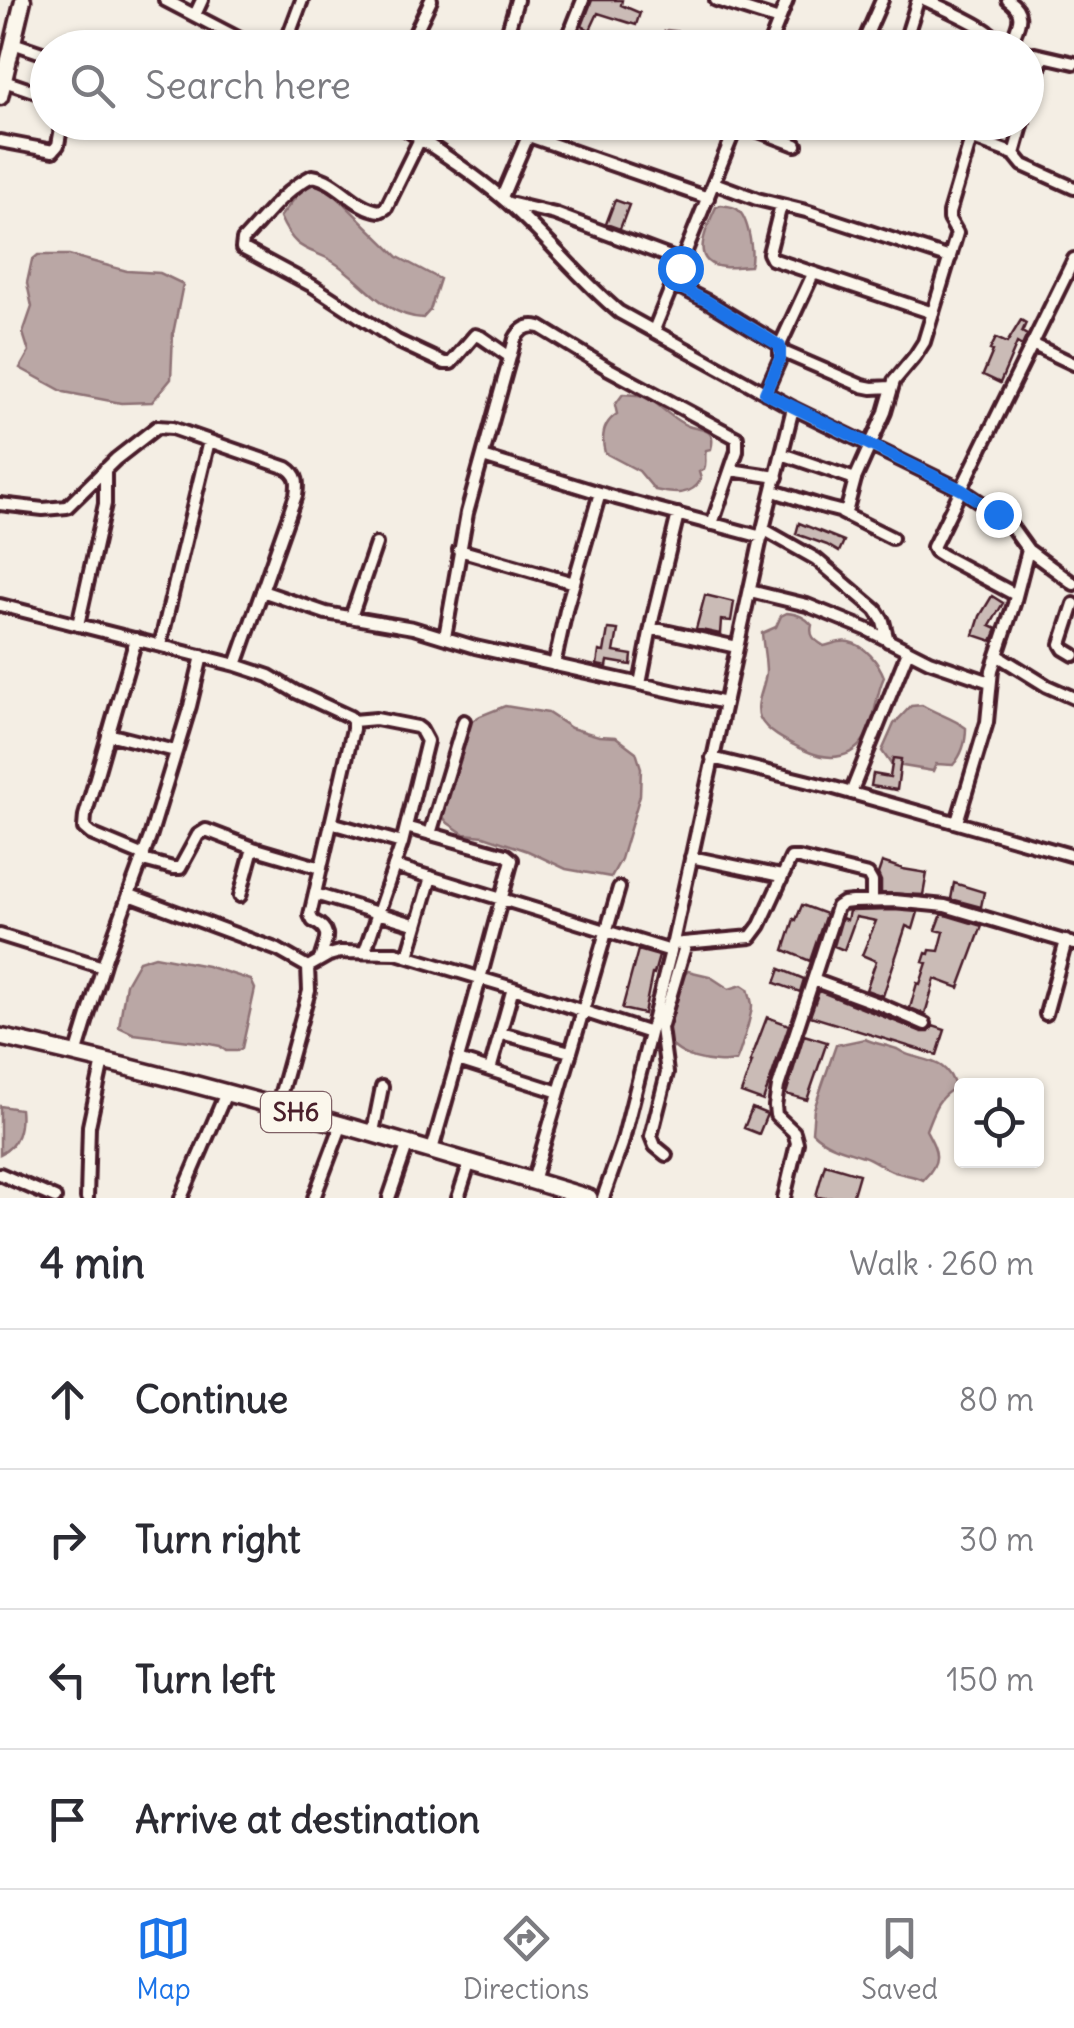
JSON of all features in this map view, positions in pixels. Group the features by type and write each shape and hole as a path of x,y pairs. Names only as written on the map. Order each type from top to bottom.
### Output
{"main road":[{"name":"SH6","path":"0,1038 373,1132 589,1198"}],"street":[{"path":"0,97 23,0"},
{"path":"165,0 222,30"},
{"path":"195,16 202,0"},
{"path":"291,30 302,0"},
{"path":"417,30 431,0"},
{"path":"508,30 517,0"},
{"path":"571,30 583,0"},
{"path":"716,0 779,20"},
{"path":"775,30 787,0"},
{"path":"869,30 882,0"},
{"path":"906,30 918,0"},
{"path":"926,0 984,30"},
{"path":"1008,0 1020,14 1017,30"},
{"path":"13,43 30,49"},
{"path":"1044,56 1074,63"},
{"path":"4,81 30,90"},
{"path":"0,141 53,150 59,140"},
{"path":"417,140 386,208 380,211 364,207 328,181 312,176 279,201 244,240 242,248 313,286 397,341 444,364 451,364 475,335 510,357"},
{"path":"421,140 505,200 619,312 793,408 962,490 998,514 1028,550 1074,584"},
{"path":"505,200 528,140"},
{"path":"541,140 708,198"},
{"path":"654,330 731,140"},
{"path":"783,140 796,145"},
{"path":"842,513 847,509 891,387 920,350 933,314 958,233 949,212 970,140"},
{"path":"976,140 1014,154 1023,165 1074,188"},
{"path":"1014,154 1018,140"},
{"path":"714,183 950,258"},
{"path":"505,200 555,214 683,262"},
{"path":"782,206 770,257 933,314"},
{"path":"1016,595 935,551 935,540 1074,259"},
{"path":"765,393 813,274"},
{"path":"673,284 780,348 862,386 891,387"},
{"path":"446,637 459,550 483,458 518,332 529,326 540,327 657,396 733,434 738,444 712,524"},
{"path":"1032,344 1074,364"},
{"path":"666,1156 651,1136 667,1073 660,1035 712,758 793,408"},
{"path":"0,504 67,508 105,469 158,426 287,468 296,476 296,495 236,664"},
{"path":"160,646 209,441"},
{"path":"782,454 855,479"},
{"path":"483,458 712,524 762,534 816,559 876,610 888,641"},
{"path":"78,625 105,504 105,469"},
{"path":"730,470 776,478"},
{"path":"774,492 842,513 892,538"},
{"path":"554,665 600,493"},
{"path":"640,684 678,514"},
{"path":"350,617 376,544"},
{"path":"459,550 574,584"},
{"path":"957,822 987,722 990,682 1028,550"},
{"path":"262,591 326,613 414,628 476,648 725,703"},
{"path":"750,591 807,605 908,651 990,682"},
{"path":"1074,604 1061,644 1074,655"},
{"path":"0,606 236,664 269,676 353,721"},
{"path":"650,628 738,647"},
{"path":"136,639 84,828 173,868 180,868 198,835 206,830 321,868"},
{"path":"851,793 908,651"},
{"path":"997,655 1074,698"},
{"path":"76,1055 103,967 144,858 202,656"},
{"path":"353,721 386,720 416,727 425,736 402,843 365,951"},
{"path":"320,960 326,931 310,919 353,721"},
{"path":"430,834 464,721"},
{"path":"108,734 176,751"},
{"path":"712,758 1074,856"},
{"path":"331,824 402,843"},
{"path":"406,827 510,857 512,864 432,1150"},
{"path":"240,896 253,848"},
{"path":"394,866 606,930 678,945 751,937 788,861 794,857 862,873 872,882 872,902"},
{"path":"691,858 782,876"},
{"path":"408,956 431,877"},
{"path":"533,1181 618,888"},
{"path":"315,894 417,925"},
{"path":"130,895 278,950 308,967"},
{"path":"784,1198 796,1138 780,1121 775,1106 778,1087 812,980 838,907 843,903 894,901 946,906 1070,943 1046,1014"},
{"path":"0,935 103,967"},
{"path":"602,1198 622,1144 678,945"},
{"path":"308,967 340,952 387,951 650,1034"},
{"path":"277,1107 310,991 308,967"},
{"path":"812,980 925,1024"},
{"path":"490,1070 514,988"},
{"path":"501,1033 570,1052"},
{"path":"458,1060 559,1092"},
{"path":"87,1198 88,1126 104,1062"},
{"path":"373,1132 382,1087"},
{"path":"181,1198 226,1093"},
{"path":"314,1198 342,1124"},
{"path":"389,1198 408,1142"},
{"path":"458,1198 470,1162"},
{"path":"0,1174 55,1198"}],"shaded area":[{"path":"307,183 327,187 398,257 440,279 430,310 423,318 396,311 343,269 292,237 280,217"},
{"path":"716,207 737,209 745,220 751,245 750,266 724,267 706,259 705,235"},
{"path":"38,255 69,255 127,271 160,273 183,284 173,334 171,379 152,402 121,403 64,392 20,368 29,352 23,333 32,307 27,283 32,260"},
{"path":"623,394 649,396 679,421 710,433 711,449 706,450 705,467 699,472 701,479 693,489 675,493 655,490 639,471 605,453 604,431 617,414 615,405"},
{"path":"787,613 809,622 814,638 824,646 846,642 861,647 882,672 884,677 869,730 850,753 833,757 814,754 779,737 760,718 759,701 766,672 762,633 776,627"},
{"path":"922,705 966,728 963,748 953,765 936,764 933,771 891,764 882,751 894,724 911,706"},
{"path":"505,706 548,713 571,728 616,737 636,752 641,768 640,795 621,859 611,877 566,869 528,851 484,836 464,834 442,816 469,723"},
{"path":"155,956 251,980 255,989 242,1048 226,1051 220,1046 134,1034 119,1027 126,984 139,961"},
{"path":"688,971 709,976 729,989 742,985 748,989 751,1010 736,1061 695,1058 669,1041 668,1016 682,977"},
{"path":"865,1039 927,1060 949,1073 954,1089 940,1100 926,1130 936,1161 923,1180 836,1147 812,1132 814,1109 836,1045"},
{"path":"0,1106 20,1109 20,1116 15,1141 0,1154"}],"building":[{"path":"592,0 622,0 621,5 640,13 636,25 598,13 590,30 582,26"},
{"path":"615,200 629,205 620,229 606,224"},
{"path":"1021,320 1026,323 1022,332 1027,335 1022,346 1017,343 1000,383 983,375 996,338 1007,343"},
{"path":"799,523 844,541 839,552 796,534"},
{"path":"705,595 734,602 731,621 721,620 720,634 696,629"},
{"path":"992,596 1003,603 990,626 997,629 992,641 974,635"},
{"path":"608,629 618,630 614,652 632,655 631,665 608,661 607,667 597,665"},
{"path":"893,758 901,759 897,790 871,786 873,774 890,777"},
{"path":"882,862 927,873 923,895 881,893 878,874"},
{"path":"954,883 984,892 981,907 951,899"},
{"path":"802,905 826,914 810,961 784,950"},
{"path":"849,911 918,912 913,929 906,926 883,996 866,990 876,961 862,955 876,921 856,917 844,950 834,946 842,918 847,920"},
{"path":"942,914 982,926 959,988 935,979 925,1014 910,1008 927,963 923,962 926,953 939,951 944,932 936,930"},
{"path":"638,950 659,956 644,1014 622,1009"},
{"path":"780,969 804,979 800,992 775,983"},
{"path":"819,991 922,1032 929,1032 933,1026 945,1030 937,1055 810,1016"},
{"path":"767,1017 789,1025 763,1101 741,1093"},
{"path":"804,1035 827,1042 807,1100 786,1094"},
{"path":"752,1108 767,1114 759,1134 744,1128"},
{"path":"825,1164 859,1174 852,1198 816,1196"}],"route":[{"path":"680,268 673,284 780,346 780,359 765,393 962,490 998,514"}]}
